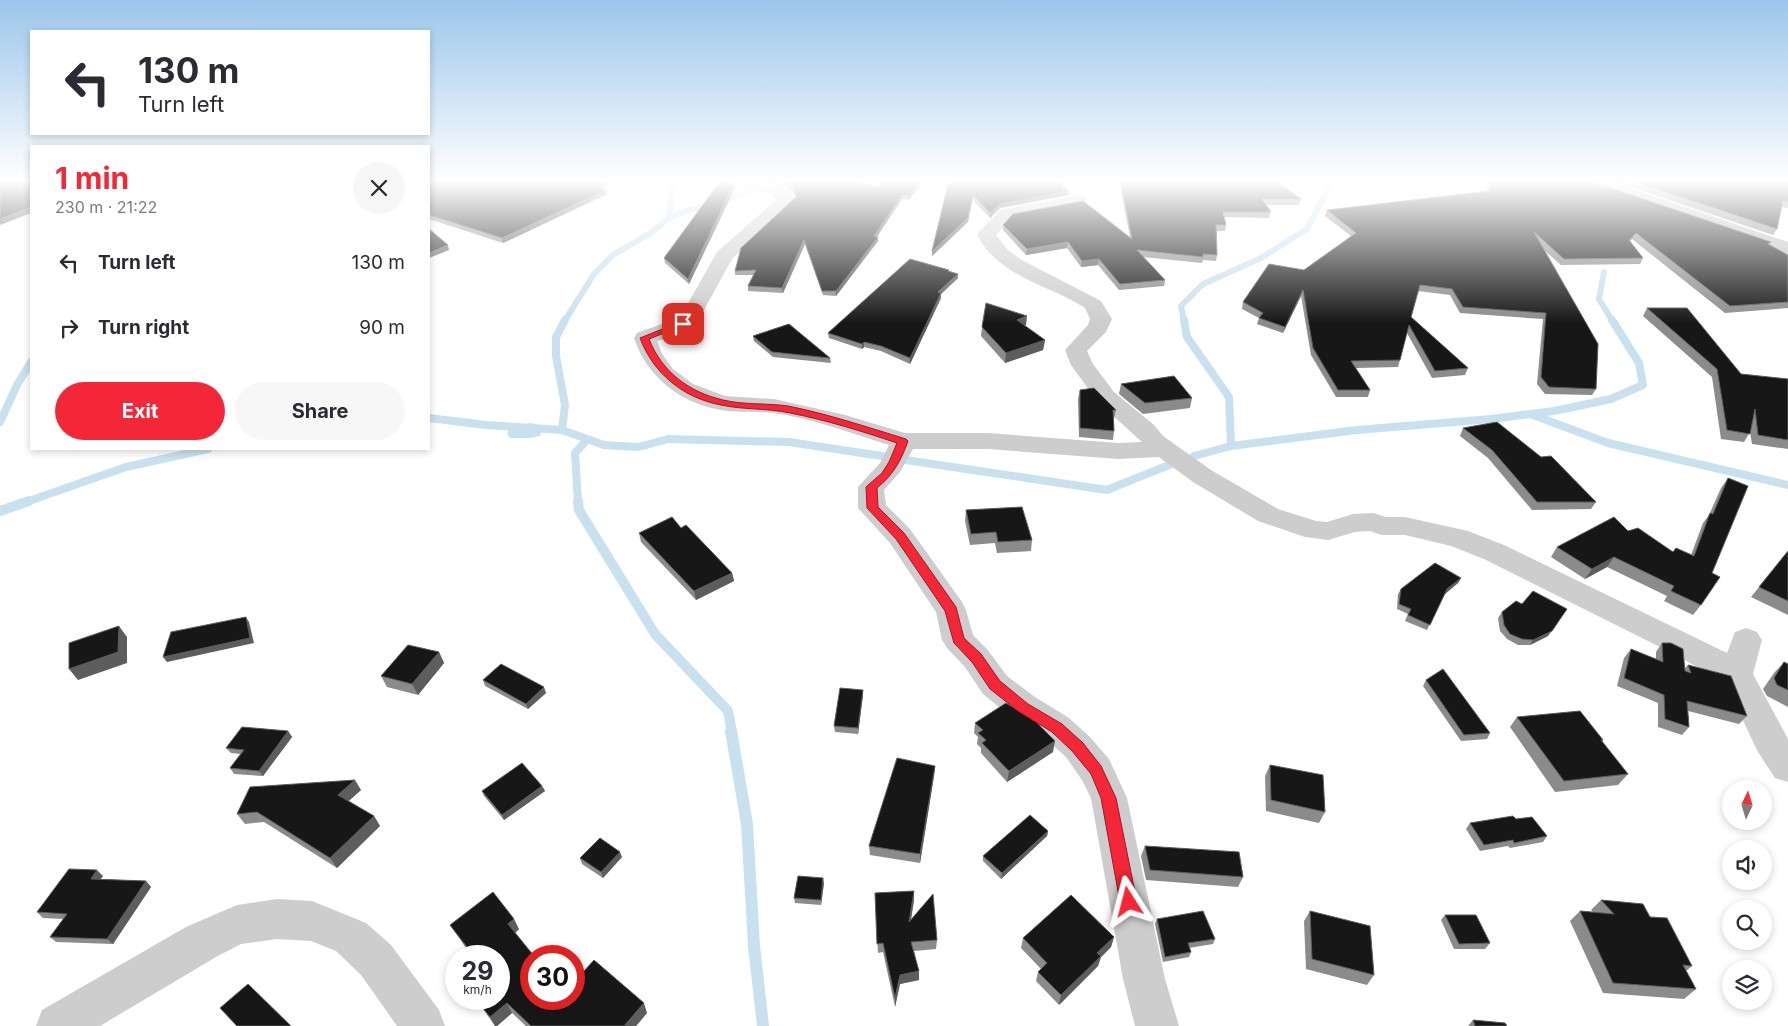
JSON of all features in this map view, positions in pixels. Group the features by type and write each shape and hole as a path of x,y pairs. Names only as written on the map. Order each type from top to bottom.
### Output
{"street":[{"path":"755,228 724,256 692,315 683,324 644,338 651,355 665,374 685,389 721,402 774,406 836,420 903,441 988,441 1118,451 1165,449"},
{"path":"990,228 986,234 986,239 994,249 1015,263 1094,305 1102,319 1098,327 1076,350 1078,357 1106,397 1145,430 1154,441 1202,476 1268,515 1304,528 1328,531 1353,523 1373,522 1382,526 1405,526 1431,531 1494,552 1687,646 1737,674 1770,742 1788,767"},
{"path":"1730,228 1788,248"},
{"path":"903,441 894,463 885,476 871,487 872,508 900,536 951,610 958,640 976,658 995,685 1023,708 1057,728 1078,747 1096,770 1109,798 1144,979 1157,1026"},
{"path":"1737,674 1746,640"},
{"path":"58,1026 201,942 236,925 277,920 312,921 350,937 376,960 423,1026"}],"water":[{"path":"531,423 543,427 540,436 510,438 507,434 510,427"}],"building":[{"path":"470,228 524,228 502,238"},
{"path":"686,228 713,228 688,279 664,258"},
{"path":"763,228 880,228 874,236 878,237 836,291 822,291 804,240 782,288 748,286 756,270 735,271 741,248"},
{"path":"938,228 957,228 932,251"},
{"path":"1006,228 1118,228 1132,239 1130,228 1216,228 1217,255 1203,254 1203,257 1137,250 1165,280 1120,284 1099,259 1082,261 1068,242 1027,249"},
{"path":"1350,228 1729,228 1771,242 1768,244 1788,255 1788,302 1730,306 1636,233 1629,240 1643,258 1564,259 1534,232 1598,344 1596,389 1549,387 1541,377 1546,313 1463,307 1452,289 1420,285 1411,317 1468,368 1435,371 1409,325 1400,360 1351,361 1370,390 1338,390 1313,348 1303,290 1285,327 1259,318 1263,313 1243,302 1269,264 1304,270 1356,233"},
{"path":"430,230 448,245 430,253"},
{"path":"910,259 958,274 938,292 941,293 910,358 881,346 864,342 862,344 828,333"},
{"path":"986,303 1027,316 1017,320 1045,340 1006,353 982,327"},
{"path":"1647,308 1687,308 1741,374 1788,379 1788,440 1758,435 1755,409 1750,434 1727,430 1717,369"},
{"path":"789,324 830,358 772,352 753,336"},
{"path":"1174,376 1192,398 1145,403 1121,384"},
{"path":"1094,388 1116,410 1113,410 1114,431 1080,428 1080,390"},
{"path":"1497,422 1541,457 1551,456 1596,502 1537,502 1492,450 1463,428"},
{"path":"1728,478 1748,486 1712,573 1720,577 1701,605 1671,591 1674,586 1614,557 1592,569 1557,547 1614,517 1628,531 1638,528 1673,552 1676,548 1694,556 1710,513 1713,514"},
{"path":"1022,507 1032,540 998,542 996,532 971,534 966,510"},
{"path":"672,517 681,528 686,525 732,573 694,591 639,533"},
{"path":"1788,551 1788,601 1759,587"},
{"path":"1435,563 1461,578 1447,589 1430,625 1408,615 1411,609 1399,604 1401,589"},
{"path":"1533,591 1567,609 1552,631 1533,640 1522,639 1510,634 1504,625 1502,612 1516,601 1522,604"},
{"path":"246,617 250,638 163,657 171,632"},
{"path":"119,626 118,652 69,669 69,643"},
{"path":"1662,643 1671,643 1683,649 1685,671 1691,673 1688,665 1731,676 1747,716 1687,701 1689,727 1665,719 1664,695 1624,678 1631,649 1663,662"},
{"path":"408,645 439,652 412,684 381,676"},
{"path":"1784,662 1788,664 1788,690 1777,685 1774,678"},
{"path":"501,664 544,687 526,704 483,680"},
{"path":"1443,669 1490,733 1464,735 1426,680"},
{"path":"840,688 863,690 858,728 834,726"},
{"path":"1006,703 1036,722 1055,741 1009,771 982,743 986,740 978,733 983,730 975,723"},
{"path":"1580,711 1628,774 1564,781 1517,717"},
{"path":"242,727 288,731 259,771 230,768 244,750 226,748"},
{"path":"897,758 935,766 920,854 869,846"},
{"path":"522,763 542,786 502,815 482,791"},
{"path":"1270,765 1323,775 1325,812 1271,800"},
{"path":"355,780 338,795 374,816 330,858 257,812 237,814 250,787"},
{"path":"1030,815 1048,831 1002,873 983,856"},
{"path":"1513,816 1516,819 1532,817 1547,836 1514,843 1513,840 1484,845 1470,823"},
{"path":"600,838 620,852 601,872 580,858"},
{"path":"1145,846 1239,852 1243,877 1150,870"},
{"path":"69,869 97,870 91,879 146,881 107,939 50,937 67,914 37,912"},
{"path":"798,876 823,878 821,900 794,898"},
{"path":"914,891 909,922 933,894 937,940 911,942 919,971 900,975 895,998 883,943 877,944 875,893"},
{"path":"493,892 514,919 508,924 525,945 520,945 520,1010 585,1010 585,970 594,960 644,1003 624,1026 531,1026 510,1006 510,945 465,945 450,925"},
{"path":"1071,895 1114,937 1097,953 1101,956 1061,995 1038,972 1047,963 1023,938"},
{"path":"1601,900 1643,904 1650,917 1667,918 1692,966 1683,965 1696,989 1613,983 1580,911 1614,914"},
{"path":"1203,911 1215,939 1188,943 1191,952 1165,957 1157,919"},
{"path":"1310,911 1370,926 1374,975 1312,959"},
{"path":"1445,915 1476,915 1490,943 1459,944"},
{"path":"248,984 291,1026 237,1026 220,1008"},
{"path":"485,1010 498,1010 490,1017"},
{"path":"1473,1020 1505,1023 1507,1026 1475,1026"}],"waterway":[{"path":"564,322 594,274 613,255 657,228"},
{"path":"1184,322 1181,306 1203,284 1261,258 1308,228"},
{"path":"1604,272 1599,299 1613,322"},
{"path":"562,430 565,405 556,356 556,337 565,320"},
{"path":"1184,320 1187,337 1229,397 1231,446"},
{"path":"1231,446 1357,430 1491,419 1554,411 1611,399 1643,385 1639,363 1612,320"},
{"path":"0,422 17,385 30,364"},
{"path":"1533,415 1608,443 1788,485"},
{"path":"430,418 486,425 562,430"},
{"path":"562,430 604,445 639,447 668,439 789,442 882,456"},
{"path":"578,502 575,453 586,441"},
{"path":"1194,456 1231,446"},
{"path":"26,502 126,467 203,450"},
{"path":"906,460 1107,490 1174,463"},
{"path":"0,511 29,501"},
{"path":"578,501 579,510 655,634 728,711 732,732"},
{"path":"731,731 747,824 754,946 763,1026"}],"route":[{"path":"683,324 644,338 645,345 665,374 685,389 721,402 774,406 836,420 872,433 903,441 894,463 885,476 871,487 872,508 900,536 951,610 958,640 976,658 995,685 1023,708 1057,728 1078,747 1096,770 1109,798 1129,902"}]}
